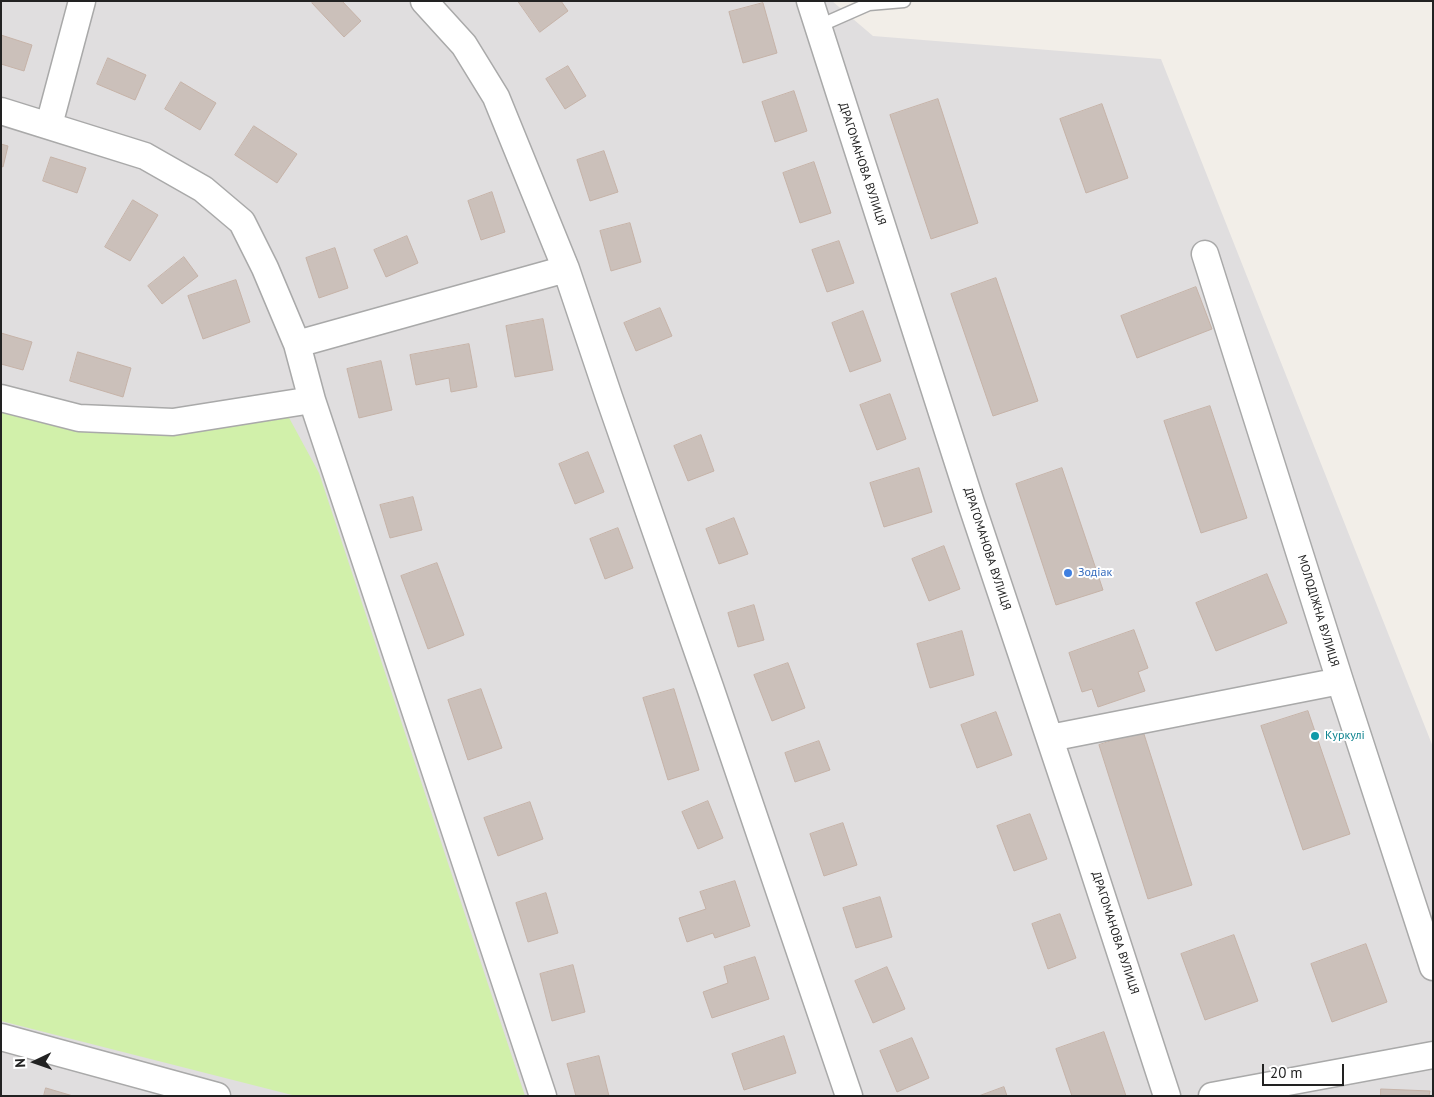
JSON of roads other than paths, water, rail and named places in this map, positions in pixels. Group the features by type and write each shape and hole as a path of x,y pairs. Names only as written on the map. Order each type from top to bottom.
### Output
{"street":[{"path":"48,126 82,1"},
{"path":"424,1 464,45 496,97 566,269 849,1096"},
{"name":"ДРАГОМАНОВА ВУЛИЦЯ","path":"810,1 971,503 1168,1096"},
{"path":"1,111 144,156 203,189 242,222 265,268 297,344 312,400 543,1096"},
{"name":"МОЛОДІЖНА ВУЛИЦЯ","path":"1205,254 1433,967"},
{"path":"297,344 566,269"},
{"path":"1,398 80,418 173,422 312,400"},
{"path":"1050,738 1340,681"},
{"path":"1,1037 217,1096"},
{"path":"1212,1096 1433,1055"}],"lane":[{"path":"818,26 869,4 904,1"}],"place":[{"name":"Зодiак","path":"1068,573"},
{"name":"Куркулі","path":"1315,736"}]}
